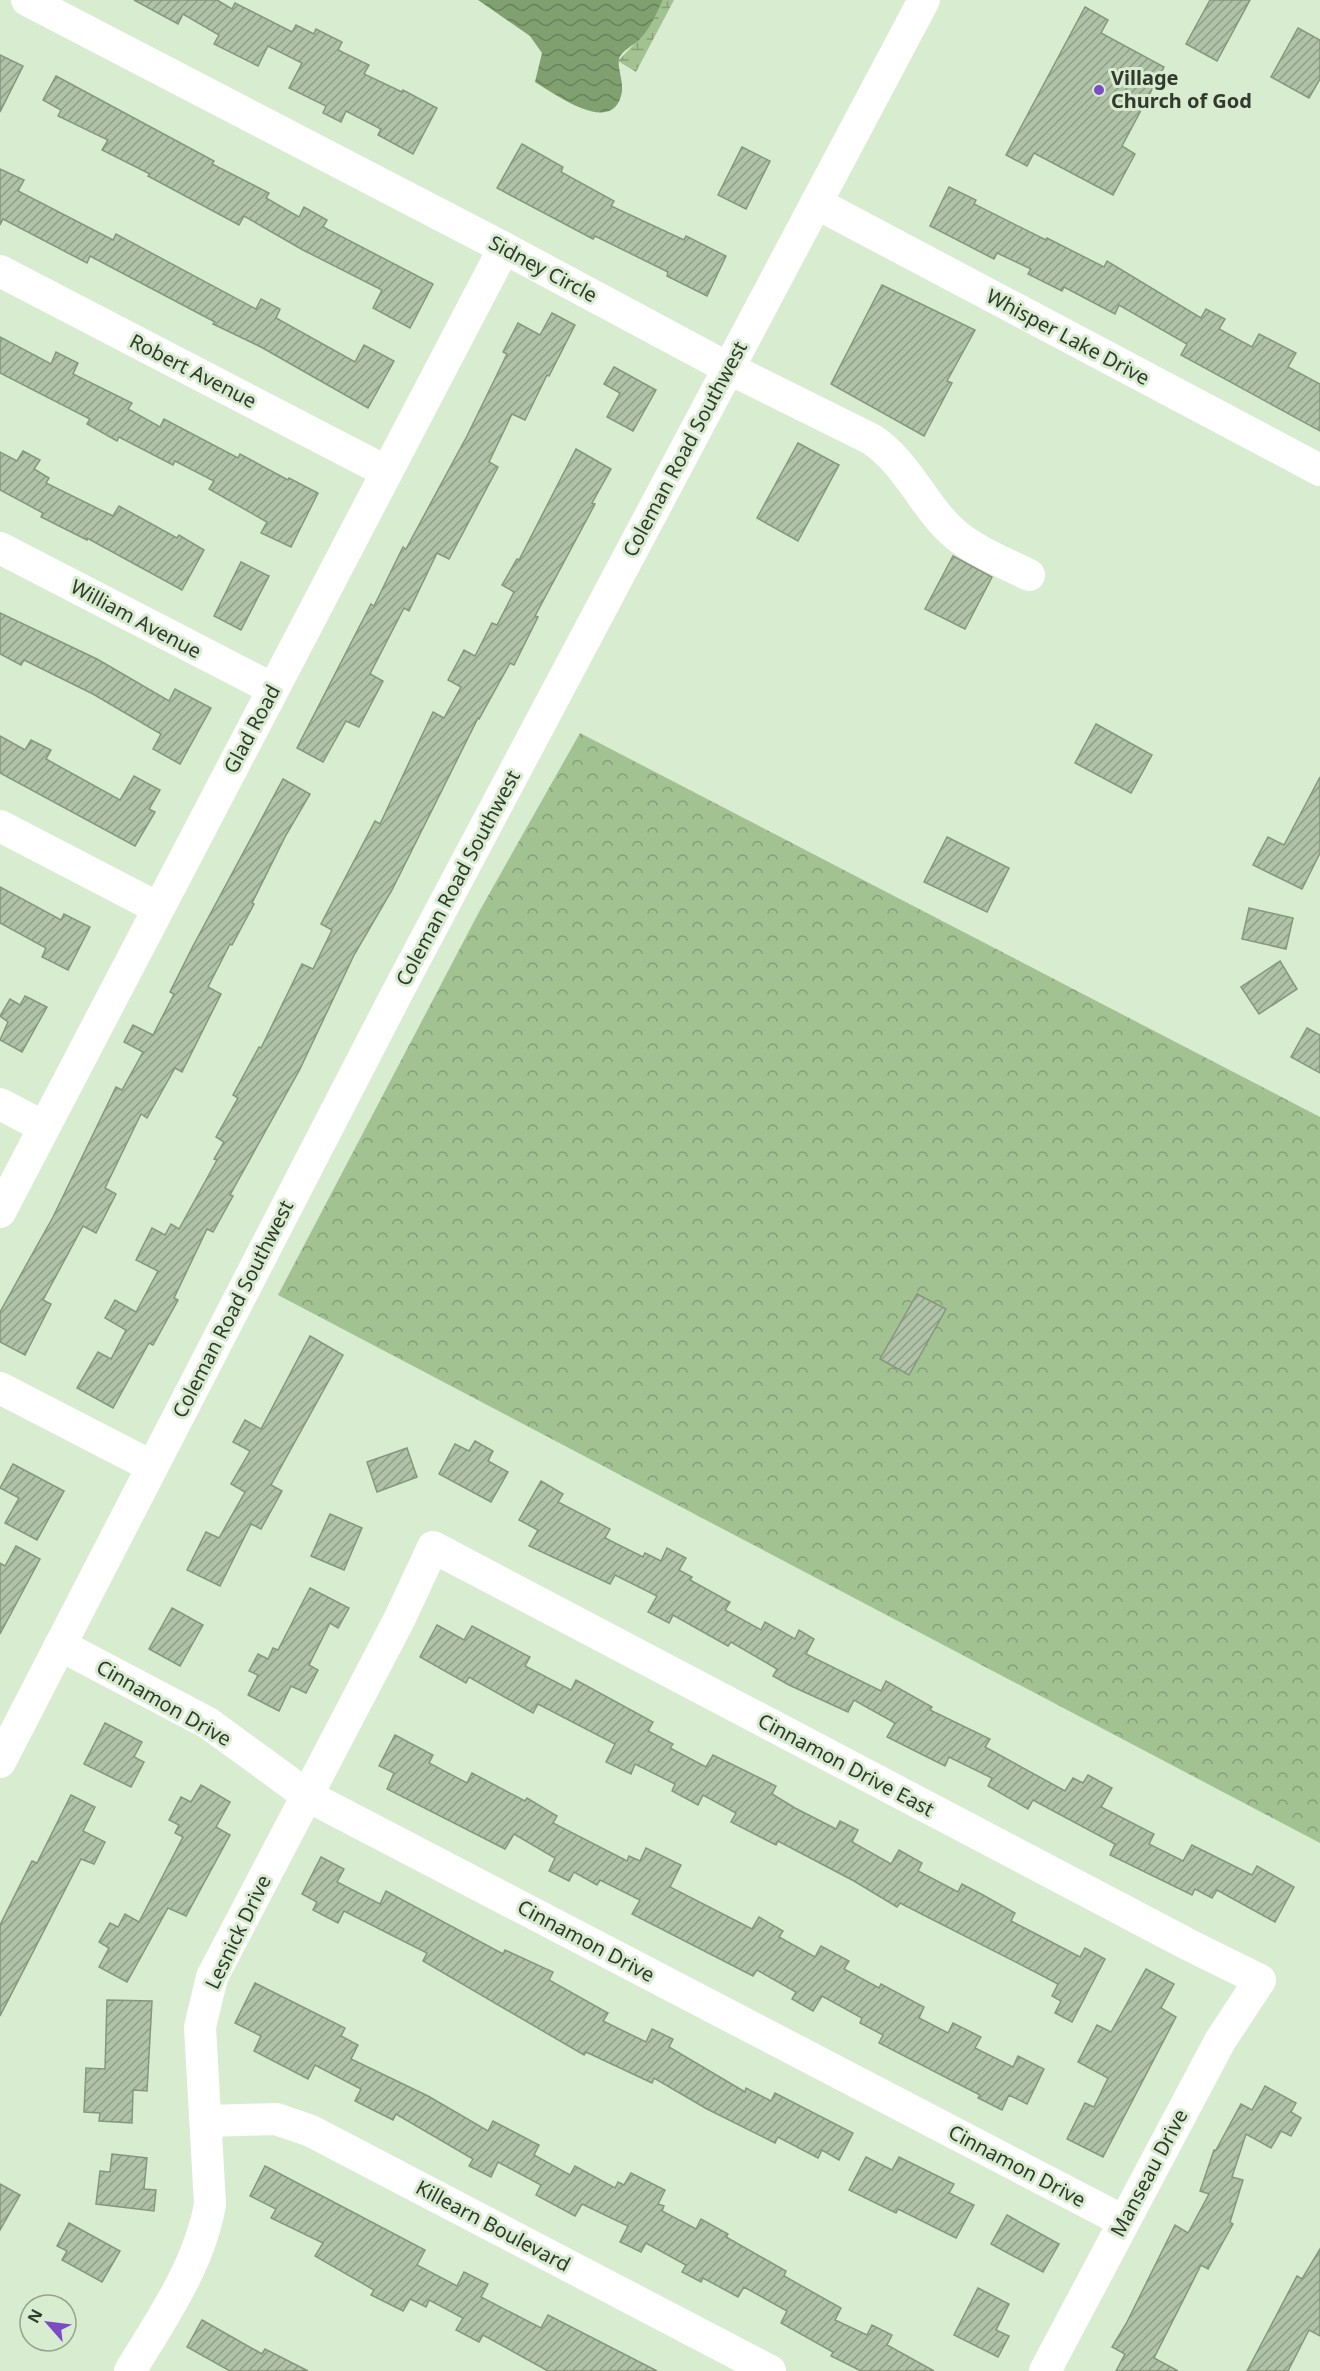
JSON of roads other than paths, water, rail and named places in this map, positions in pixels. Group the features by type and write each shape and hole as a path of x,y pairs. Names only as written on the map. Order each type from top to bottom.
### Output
{"street":[{"name":"Sidney Circle","path":"27,0 885,448 955,534 1029,575"},
{"name":"Coleman Road Southwest","path":"0,1762 396,995 924,0"},
{"name":"Whisper Lake Drive","path":"816,203 1320,470"},
{"name":"Glad Road","path":"0,1212 504,248"},
{"name":"Robert Avenue","path":"0,271 387,472"},
{"name":"William Avenue","path":"0,548 273,689"},
{"path":"0,826 158,908"},
{"path":"0,1104 44,1127"},
{"path":"0,1388 151,1466"},
{"name":"Lesnick Drive","path":"130,2371 165,2313 207,2221 210,2204 200,2027 207,1993 220,1959 399,1620 433,1547"},
{"name":"Cinnamon Drive East","path":"433,1547 1148,1924 1260,1980"},
{"name":"Cinnamon Drive","path":"60,1645 208,1723 308,1796 1123,2221"},
{"name":"Manseau Drive","path":"1045,2371 1220,2041 1260,1980"},
{"name":"Killearn Boulevard","path":"207,2121 276,2119 311,2131 770,2371"}],"water":[{"path":"478,0 663,0 643,36 620,56 622,87 621,96 615,107 606,112 594,112 568,102 535,82 542,53 530,36"}],"place":[{"name":"Village Church of God","path":"1099,90"}]}
